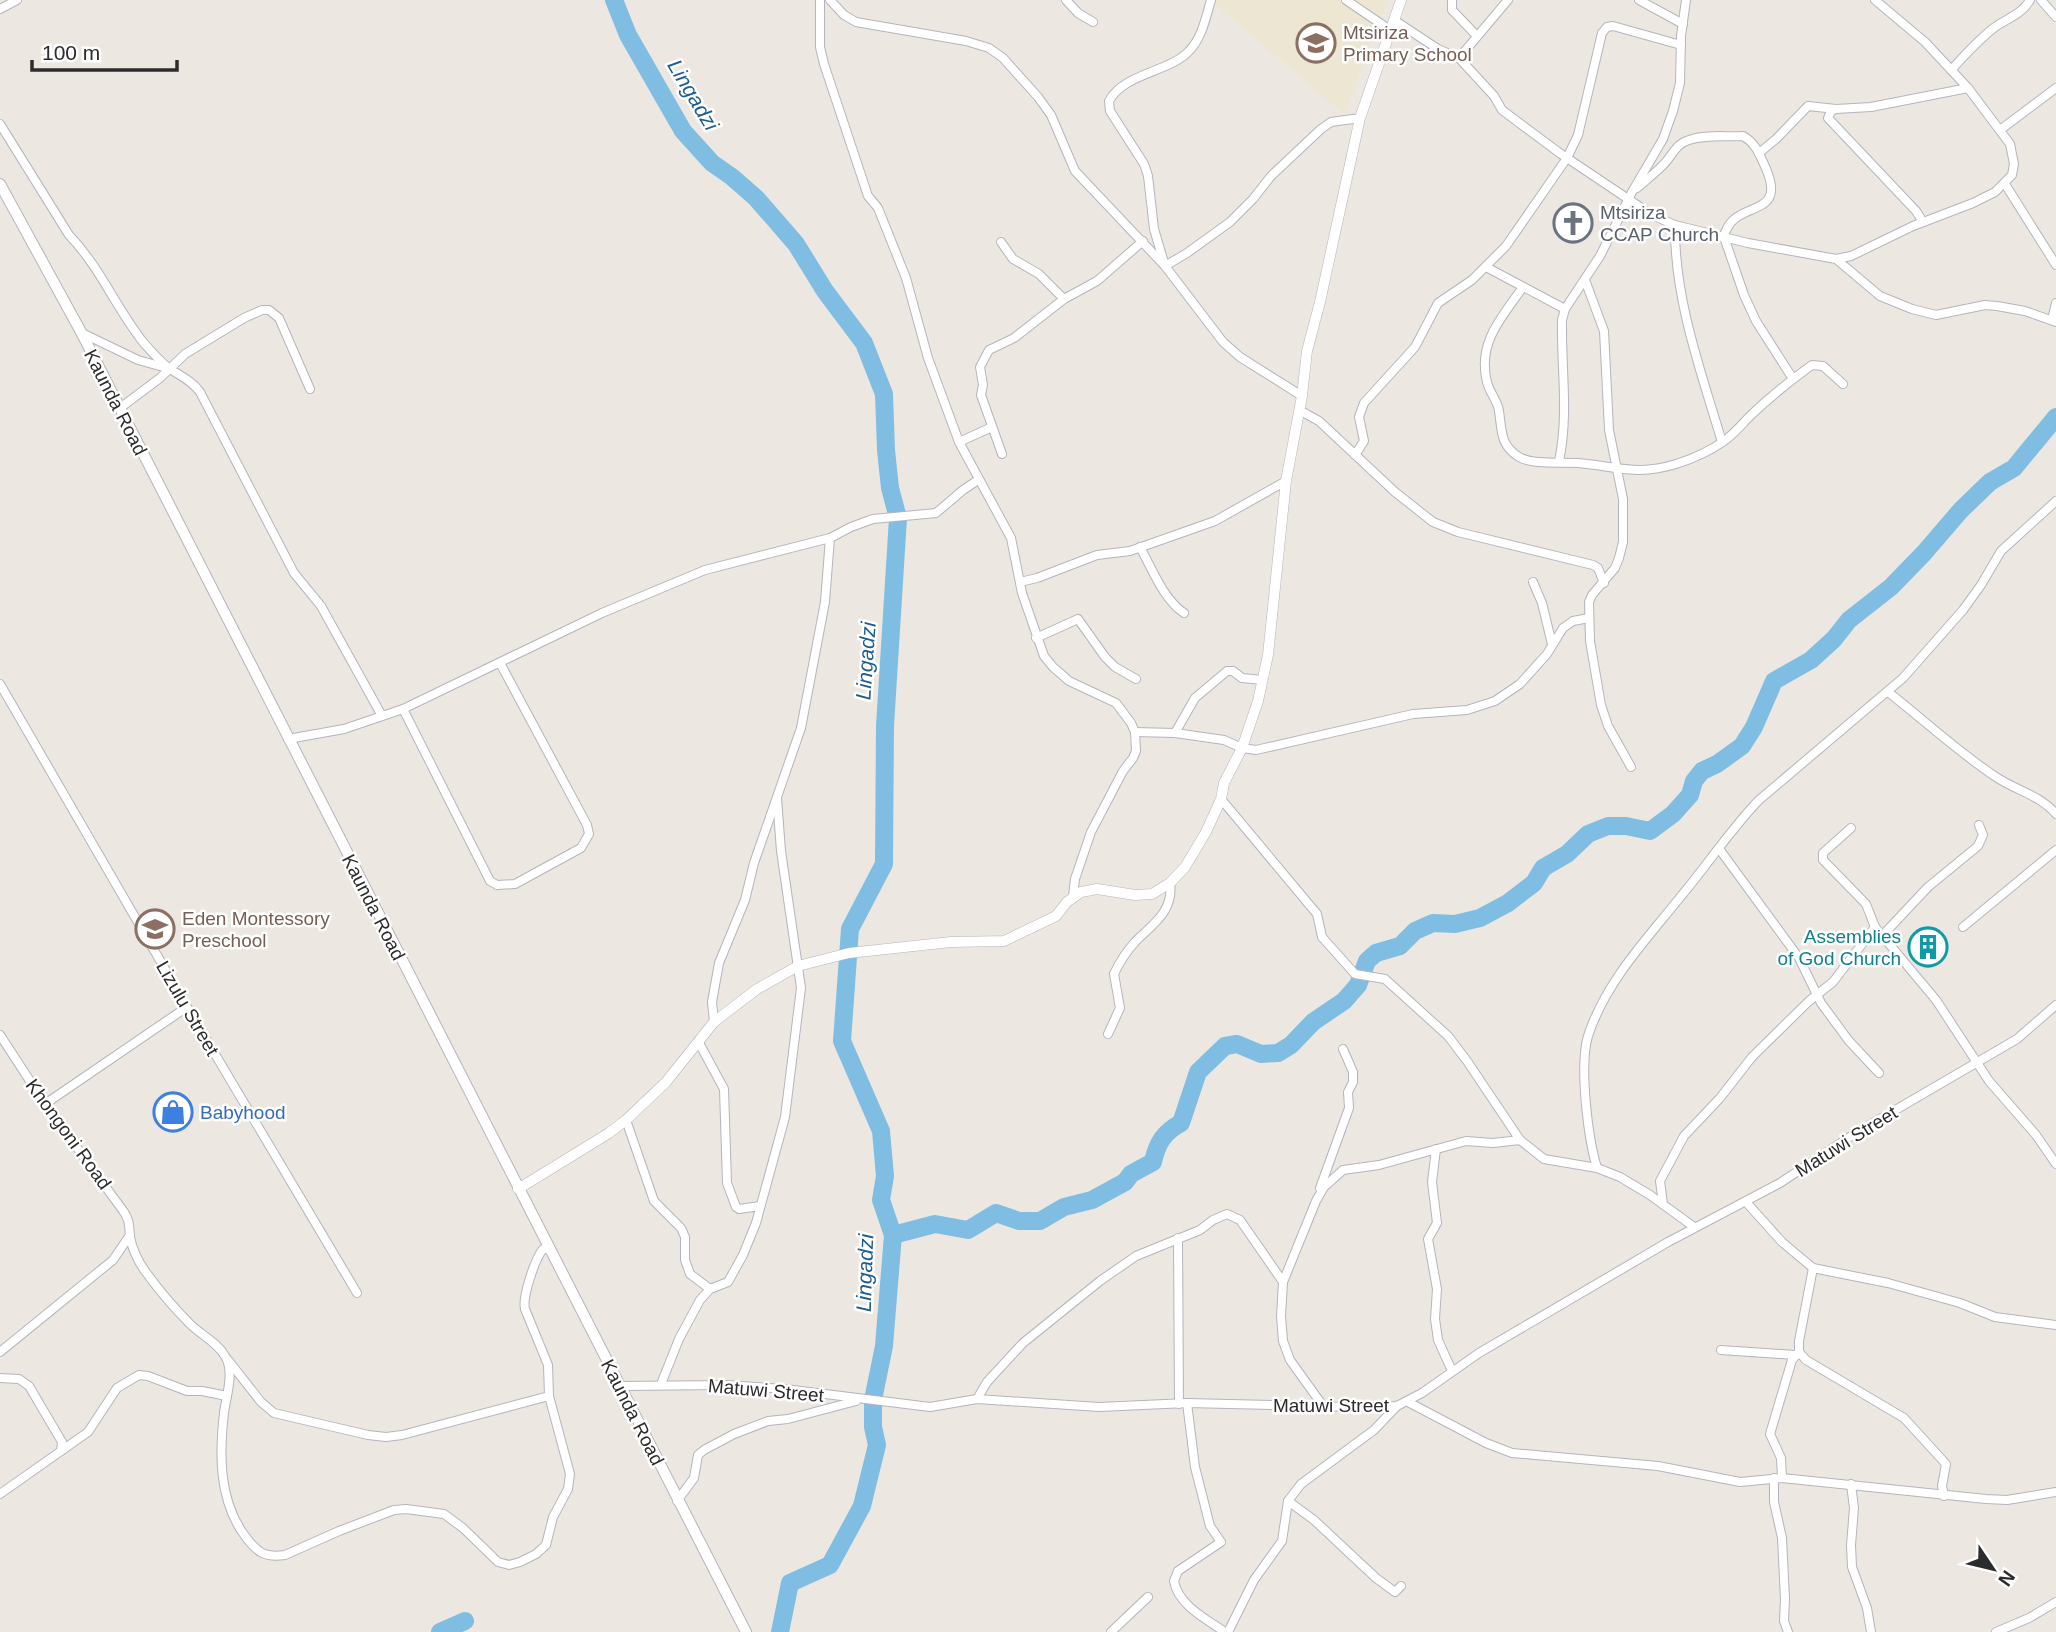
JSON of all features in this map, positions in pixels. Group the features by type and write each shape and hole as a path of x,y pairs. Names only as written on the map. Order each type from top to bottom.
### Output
{"main road":[{"name":"Kaunda Road","path":"0,184 81,332 745,1630"}],"street":[{"path":"0,9 17,0"},
{"path":"820,0 820,47 824,64 868,196 878,208 906,278 928,358 959,442 1011,538 1036,638 1044,656 1053,667 1069,681 1116,703 1132,723 1135,732 1136,751 1091,832 1075,879 1073,897"},
{"path":"830,0 844,15 865,25 966,41 995,51 1022,78 1051,115 1075,171 1165,266 1231,350 1302,396"},
{"path":"1066,0 1078,13 1093,22"},
{"path":"1165,266 1154,229 1148,176 1144,164 1110,111 1109,101 1116,92 1142,76 1188,54 1204,24 1211,0"},
{"path":"1346,0 1459,58 1494,96 1502,110 1567,158 1630,196 1653,215 1675,225 1779,251 1836,259 1851,256 1923,222 1973,203 2005,184 2012,175 2013,152 1968,88 1925,42 1876,1"},
{"path":"518,1189 626,1120 666,1082 714,1022 757,989 798,966 849,953 951,942 1004,941 1056,916 1081,892 1097,889 1145,896 1171,883 1185,867 1221,799 1263,680 1286,481 1302,396 1307,351 1360,118 1401,0"},
{"path":"1452,0 1452,10 1476,36"},
{"path":"1639,0 1683,24"},
{"path":"1559,461 1566,410 1562,339 1565,309 1613,232 1630,196 1658,149 1674,111 1680,83 1686,0"},
{"path":"1951,70 1978,41 2018,14 2030,0"},
{"path":"2041,0 2056,17"},
{"path":"1459,58 1504,1"},
{"path":"1355,456 1364,441 1359,417 1364,403 1415,347 1438,303 1486,267 1506,246 1567,158 1578,135 1593,63 1606,27 1629,29 1681,45"},
{"path":"1759,153 1808,106 1836,109 1883,105 1968,88"},
{"path":"2000,130 2056,88"},
{"path":"1836,109 1831,111 1828,118 1916,211 1923,222"},
{"path":"1165,266 1230,222 1272,176 1321,129 1331,122 1360,118"},
{"path":"0,124 69,235 84,250 136,333 170,368 188,379 200,392 294,573 321,606 382,716"},
{"path":"1630,196 1661,167 1677,147 1689,139 1743,136 1754,144 1768,172 1771,197 1766,205 1734,218 1724,237 1756,321 1793,379"},
{"path":"2005,184 2056,265"},
{"path":"1675,225 1675,256 1690,336 1722,442"},
{"path":"1002,454 981,395 981,363 989,350 1014,338 1064,299 1097,281 1143,241"},
{"path":"1001,242 1013,259 1039,274 1064,299"},
{"path":"1836,259 1880,296 1936,315 1985,305 2011,307 2054,321 2056,303"},
{"path":"1486,267 1565,309"},
{"path":"1585,280 1604,331 1609,430 1623,499 1623,542 1615,568 1592,595 1589,618 1601,705 1608,726 1631,767"},
{"path":"1523,287 1495,326 1486,344 1484,360 1487,384 1499,408 1501,436 1508,448 1533,462 1559,461 1652,471 1693,457 1722,442 1812,365 1823,366 1843,384"},
{"path":"120,408 185,354 262,310 269,310 279,318 310,389"},
{"path":"81,332 138,360 170,368"},
{"path":"1299,410 1319,421 1395,492 1433,522 1458,532 1593,565 1598,568 1604,583"},
{"path":"959,442 992,427"},
{"path":"288,739 344,730 403,709 602,612 705,570 830,538 873,519 936,513 978,480"},
{"path":"1020,582 1097,555 1140,548 1215,521 1286,481"},
{"path":"1597,1168 1587,1128 1587,1039 1609,992 1639,946 1720,850 1742,817 1888,692 1963,610 2009,541 2056,501"},
{"path":"714,1022 712,1002 719,963 745,900 754,863 801,728 825,602 830,538"},
{"path":"1140,548 1158,581 1184,613"},
{"path":"1533,582 1542,603 1552,644"},
{"path":"1135,732 1175,733 1224,740 1241,748 1256,750 1402,716 1460,711 1483,706 1509,694 1547,654 1563,628 1573,621 1589,618"},
{"path":"1036,638 1078,619 1105,657 1115,667 1136,679"},
{"path":"403,709 490,881 497,885 515,884 582,848 589,834 587,825 500,663"},
{"path":"1175,733 1195,698 1227,671 1233,671 1242,678 1263,680"},
{"name":"Lizulu Street","path":"0,684 357,1293"},
{"path":"1888,692 1996,777 2035,796 2056,814"},
{"path":"661,1384 679,1339 700,1300 710,1289 722,1286 732,1276 756,1223 785,1117 801,988 780,851 777,798"},
{"path":"1221,799 1317,914 1322,937 1355,974 1374,975 1385,979 1448,1036 1520,1140 1544,1159 1597,1168 1627,1181 1694,1227"},
{"path":"1882,936 1928,887 1978,846 1983,835 1979,825"},
{"path":"1851,828 1822,856 1825,863 1866,904 1875,927 1936,1000 2003,1099 2036,1135 2056,1164"},
{"path":"1720,850 1799,958 1817,996 1849,1041 1879,1073"},
{"path":"1963,928 2056,850"},
{"path":"1108,1034 1119,1008 1114,974 1128,951 1166,911 1170,902 1171,883"},
{"path":"1662,1204 1660,1181 1685,1136 1720,1098 1752,1057 1833,982 1875,927"},
{"name":"Matuwi Street","path":"620,1386 726,1385 785,1389 930,1407 977,1399 1099,1407 1183,1404 1397,1406 1408,1402 1479,1353 1694,1227 1780,1183 1856,1133 2017,1039 2056,1005"},
{"path":"45,1104 187,1007"},
{"name":"Khongoni Road","path":"0,1035 45,1104 129,1220 130,1235 144,1269 190,1324 226,1357 261,1402 274,1413 386,1437 549,1396"},
{"path":"698,1041 724,1089 727,1182 736,1207 739,1209 760,1206"},
{"path":"1323,1406 1290,1360 1281,1316 1283,1282 1349,1108 1348,1092 1353,1082 1353,1072 1343,1049"},
{"path":"626,1120 654,1201 681,1228 685,1237 685,1260 690,1274 710,1289"},
{"path":"1316,1200 1329,1181 1343,1170 1378,1165 1472,1140 1493,1143 1520,1140"},
{"path":"1436,1149 1432,1182 1437,1223 1428,1245 1437,1289 1435,1319 1438,1340 1452,1371"},
{"path":"1746,1202 1782,1242 1813,1268 1888,1283 1960,1303 1995,1317 2056,1325"},
{"path":"977,1399 987,1382 1023,1343 1100,1281 1136,1256 1200,1230 1220,1216 1234,1216 1246,1228 1256,1247 1283,1282"},
{"path":"0,1352 113,1260 126,1245 130,1235"},
{"path":"1178,1237 1183,1404 1210,1526 1221,1542 1178,1571 1174,1581 1177,1592 1188,1605 1227,1632 1254,1580 1282,1541 1288,1501 1301,1484 1374,1430 1397,1406"},
{"path":"226,1357 230,1375 223,1431 223,1485 241,1531 260,1552 271,1557 285,1555 394,1510 420,1509 444,1514 498,1562 509,1565 536,1554 546,1545 553,1517 568,1489 570,1474 549,1396 548,1365 523,1301 538,1257 544,1249 549,1249"},
{"path":"1788,1632 1784,1621 1782,1538 1774,1502 1781,1458 1770,1436 1797,1353 1813,1268"},
{"path":"1721,1350 1797,1353 1905,1418 1947,1464 1942,1486 1944,1496"},
{"path":"0,1494 88,1432 117,1388 139,1375 187,1391 227,1396"},
{"path":"0,1378 19,1379 29,1385 62,1442 61,1451"},
{"path":"677,1501 694,1478 698,1455 704,1450 734,1434 768,1421 788,1419 859,1399"},
{"path":"1408,1402 1486,1443 1512,1453 1658,1466 1748,1482 1778,1478 2007,1500 2056,1492"},
{"path":"1851,1484 1854,1508 1852,1567 1867,1608 1871,1632"},
{"path":"1288,1501 1314,1520 1376,1578 1395,1592 1401,1586"},
{"path":"1111,1632 1149,1597"},
{"path":"1996,1632 2029,1618 2056,1602"}],"shaded area":[{"name":"Mtsiriza Primary School","path":"1210,0 1389,0 1376,26 1345,115"}],"waterway":[{"name":"Lingadzi","path":"614,0 628,35 683,131 712,163 756,198 796,244 825,291 864,343 884,394 890,488 898,518 885,726 884,864 850,929 842,1041 881,1131 885,1176 881,1200 893,1235 884,1346 874,1395"},
{"path":"893,1235 935,1224 968,1230 996,1213 1019,1221 1040,1221 1064,1207 1092,1200 1125,1182 1131,1174 1153,1162 1162,1139 1181,1123 1198,1072 1225,1046 1237,1044 1261,1054 1278,1053 1291,1045 1313,1022 1344,1001 1358,985 1367,961 1376,953 1400,946 1415,931 1433,923 1455,924 1480,918 1508,903 1534,883 1543,868 1567,854 1588,834 1608,826 1626,826 1650,831 1673,814 1690,795 1694,781 1702,771 1742,746 1754,727 1774,681 1811,660 1834,639 1849,620 1891,587 1961,510 1990,482 2014,468 2056,417"},
{"path":"780,1632 790,1583 830,1565 862,1506 877,1445 873,1427 873,1405"},
{"path":"440,1632 465,1621"}],"place":[{"name":"Mtsiriza Primary School","path":"1316,43"},
{"name":"Mtsiriza CCAP Church","path":"1573,223"},
{"name":"Eden Montessory Preschool","path":"155,929"},
{"name":"Assemblies of God Church","path":"1928,947"},
{"name":"Babyhood","path":"173,1112"}]}
